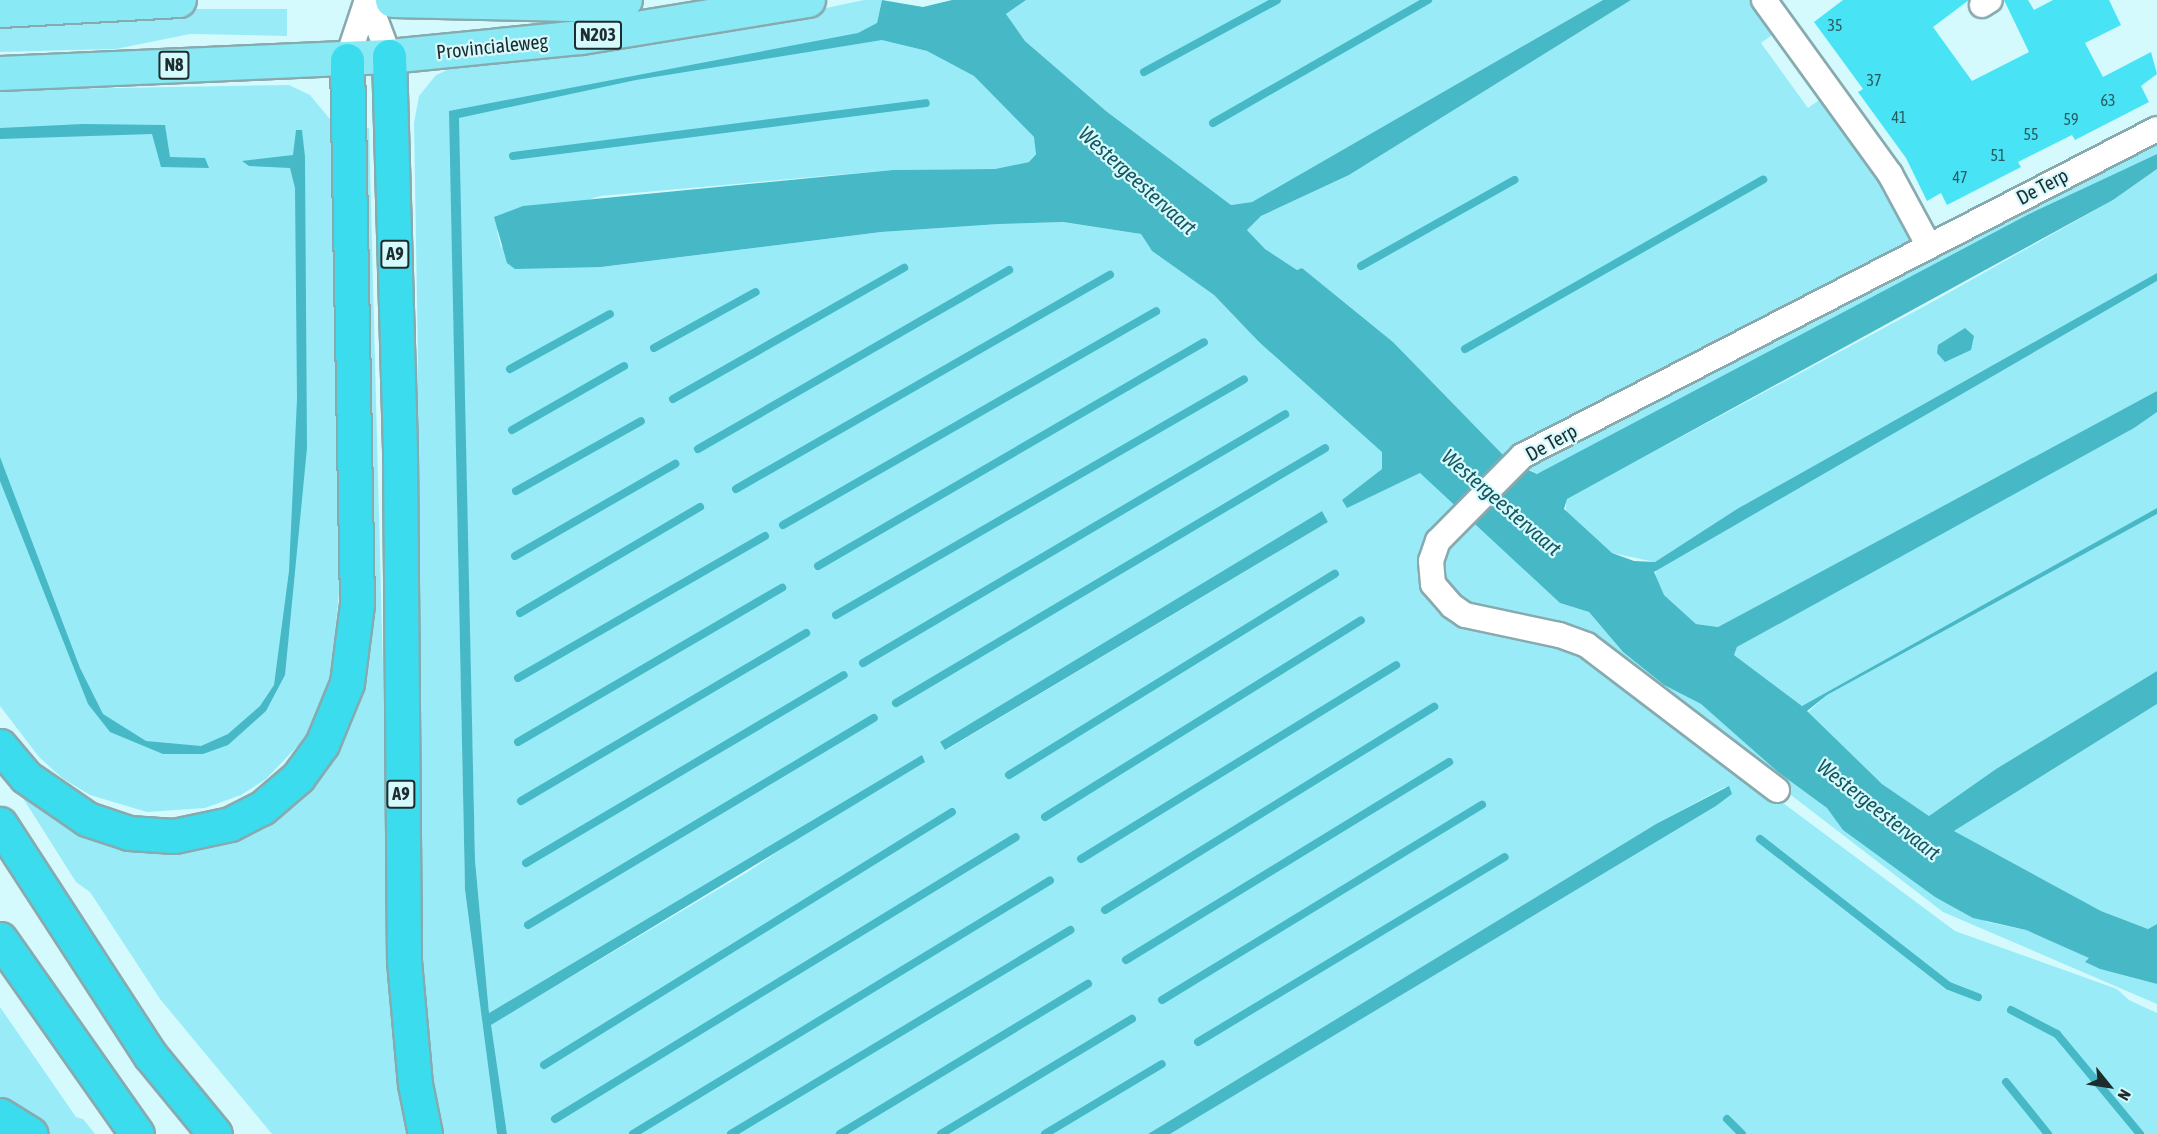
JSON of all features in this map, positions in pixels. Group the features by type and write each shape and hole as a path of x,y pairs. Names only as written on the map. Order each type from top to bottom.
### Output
{"highway":[{"name":"A9","path":"389,56 399,441 404,961 415,1084 425,1134"},
{"name":"A9","path":"0,746 34,783 87,819 129,833 174,836 230,824 262,808 298,777 322,744 347,683 357,604 347,60"},
{"path":"0,824 150,1055 215,1134"},
{"path":"0,939 137,1134"},
{"path":"0,1114 30,1134"}],"main road":[{"path":"0,10 179,0"},
{"name":"Provincialeweg","path":"392,0 573,4 625,0"},
{"name":"Provincialeweg","path":"0,73 347,60 581,38 808,0"}],"street":[{"path":"368,0 389,56"},
{"path":"347,60 368,0"},
{"path":"1771,2 1890,174 1929,246"},
{"name":"De Terp","path":"1777,790 1587,645 1559,635 1465,615 1452,606 1433,584 1431,561 1447,530 1522,456 2157,129"}],"shaded area":[{"path":"864,0 882,0 877,23 902,45 927,51 974,76 1035,138 1039,149 1029,162 995,169 893,170 600,196 497,231 501,247 601,267 881,232 999,224 1062,222 1141,234 1152,251 1214,295 1259,342 1383,452 1382,469 1343,500 1347,507 1420,473 1460,506 1430,588 1568,643 1955,931 2117,989 2129,1000 2157,1013 2157,1134 1170,1134 1716,806 1732,794 1725,787 1656,824 1148,1134 507,1134 490,1025 749,871 922,755 489,1013 475,860 458,131 450,131 465,890 497,1134 443,1134 430,1075 421,965 416,794 411,445 418,362 414,123 419,96 436,75 454,67 684,38","holes":["1322,511 1328,522 946,750 940,743"]},
{"path":"1026,0 1603,0 1252,202 1231,205 1106,111 1025,41 1006,14"},
{"path":"1631,0 1754,0 1776,32 1761,43 1808,108 1826,95 1883,175 1914,236 1909,250 1509,461 1393,342 1302,268 1297,270 1265,249 1247,230 1261,216 1349,175"},
{"path":"173,9 287,9 287,36 190,34 116,49 0,52 0,21"},
{"path":"289,85 310,95 334,124 342,559 331,679 308,735 266,779 241,795 205,808 147,812 90,795 62,778 39,757 0,706 0,90"},
{"path":"369,128 392,1021 408,1134 272,1134 160,999 90,892 76,882 7,773 202,845 340,742 363,692 371,626 363,129"},
{"path":"2157,135 2157,154 2029,214 1558,466 1537,474 1523,466"},
{"path":"2157,169 2157,273 1737,509 1655,562 1612,553 1566,513 1566,499 1934,301 2113,200"},
{"path":"2157,281 2157,391 1718,627 1696,624 1664,595 1654,577 1658,567"},
{"path":"2157,412 2157,508 1802,706 1734,655 1737,647"},
{"path":"2157,514 2157,671 1996,769 1929,816 1882,784 1807,713 1827,695"},
{"path":"1469,515 1560,603 1589,612 1623,652 1664,685 1701,704 1827,808 1855,837 1935,897 1987,922 2026,930 2090,958 2085,962 2100,969 2157,984 2157,1004 1943,912 1634,674 1450,597 1437,564"},
{"path":"2157,704 2157,924 2148,929 2101,911 1954,831"},
{"path":"0,1007 76,1117 83,1119 95,1134 49,1134 0,1103"}],"water":[{"name":"Westergeestervaart","path":"882,0 923,7 952,0 1026,0 1006,14 1025,41 1106,111 1231,205 1252,202 1603,0 1631,0 1349,175 1261,216 1247,230 1265,249 1297,270 1302,268 1393,342 1509,461 1537,474 2029,214 2157,154 2157,169 2113,200 1567,499 1564,509 1612,553 1634,561 1655,562 1737,509 2157,273 2157,281 1654,572 1664,595 1696,624 1718,627 2157,391 2157,412 2134,428 1737,647 1734,655 1802,706 2157,508 2157,514 1827,695 1807,711 1882,784 1929,816 1996,769 2157,671 2157,704 1954,831 2101,911 2148,929 2157,924 2157,984 2100,969 2085,962 2089,958 2026,930 1973,918 1935,897 1843,830 1827,808 1778,772 1701,704 1664,685 1623,652 1589,612 1560,603 1420,473 1347,508 1342,500 1382,469 1382,452 1259,342 1214,295 1152,251 1141,234 1063,222 999,224 881,232 601,267 515,269 507,263 494,217 523,206 893,170 995,169 1029,162 1036,154 1034,137 974,76 927,51 882,40 636,80 459,118 475,860 489,1013 922,755 925,762 491,1025 507,1134 497,1134 465,890 449,111 858,33 877,23"},
{"path":"83,124 165,125 170,157 205,158 209,168 161,167 152,134 0,139 0,128"},
{"path":"296,130 302,130 305,157 307,448 285,675 266,711 228,745 203,754 163,754 110,732 88,704 0,481 0,457 80,668 103,714 146,741 201,746 228,734 260,706 274,685 289,571 297,399 295,188 290,168 249,166 242,161 293,155"},
{"path":"1965,328 1974,336 1971,350 1945,362 1937,353 1938,345"},
{"path":"1322,511 1328,522 945,750 940,742"},
{"path":"1729,786 1732,794 1716,806 1170,1134 1148,1134 1656,824"}],"building":[{"path":"1843,0 1969,0 1933,27 1972,81 2029,52 2004,0 2028,0 2034,10 2053,0 2109,0 2121,25 2085,43 2103,77 2151,52 2157,74 2141,86 2149,102 2075,140 2072,135 2018,162 2021,167 1947,205 1941,193 1927,201 1906,158 1858,92 1863,89 1814,22"}],"waterway":[{"path":"1144,72 1277,0"},
{"path":"1213,123 1428,0"},
{"path":"513,156 926,103"},
{"path":"1361,266 1514,180"},
{"path":"1465,349 1763,180"},
{"path":"673,399 904,268"},
{"path":"698,449 1009,270"},
{"path":"736,489 1110,275"},
{"path":"654,348 756,292"},
{"path":"783,525 1156,311"},
{"path":"510,369 610,314"},
{"path":"818,566 1204,342"},
{"path":"512,430 624,366"},
{"path":"836,615 1244,379"},
{"path":"863,663 1285,414"},
{"path":"516,491 641,421"},
{"path":"896,703 1325,448"},
{"path":"515,556 675,464"},
{"path":"520,613 700,507"},
{"path":"518,678 765,536"},
{"path":"1009,775 1335,574"},
{"path":"518,742 782,588"},
{"path":"1045,817 1361,620"},
{"path":"521,801 806,633"},
{"path":"1081,859 1396,665"},
{"path":"526,863 844,675"},
{"path":"1105,910 1434,707"},
{"path":"528,925 874,718"},
{"path":"1126,960 1449,762"},
{"path":"1162,1000 1482,805"},
{"path":"544,1065 952,812"},
{"path":"555,1119 1016,837"},
{"path":"1760,839 1949,986 1978,997"},
{"path":"1198,1042 1505,857"},
{"path":"633,1134 1050,880"},
{"path":"731,1134 1070,930"},
{"path":"840,1134 1088,984"},
{"path":"2011,1010 2057,1034 2140,1134"},
{"path":"941,1134 1132,1019"},
{"path":"1045,1134 1162,1064"},
{"path":"2006,1082 2048,1134"},
{"path":"1727,1119 1742,1134"}]}
